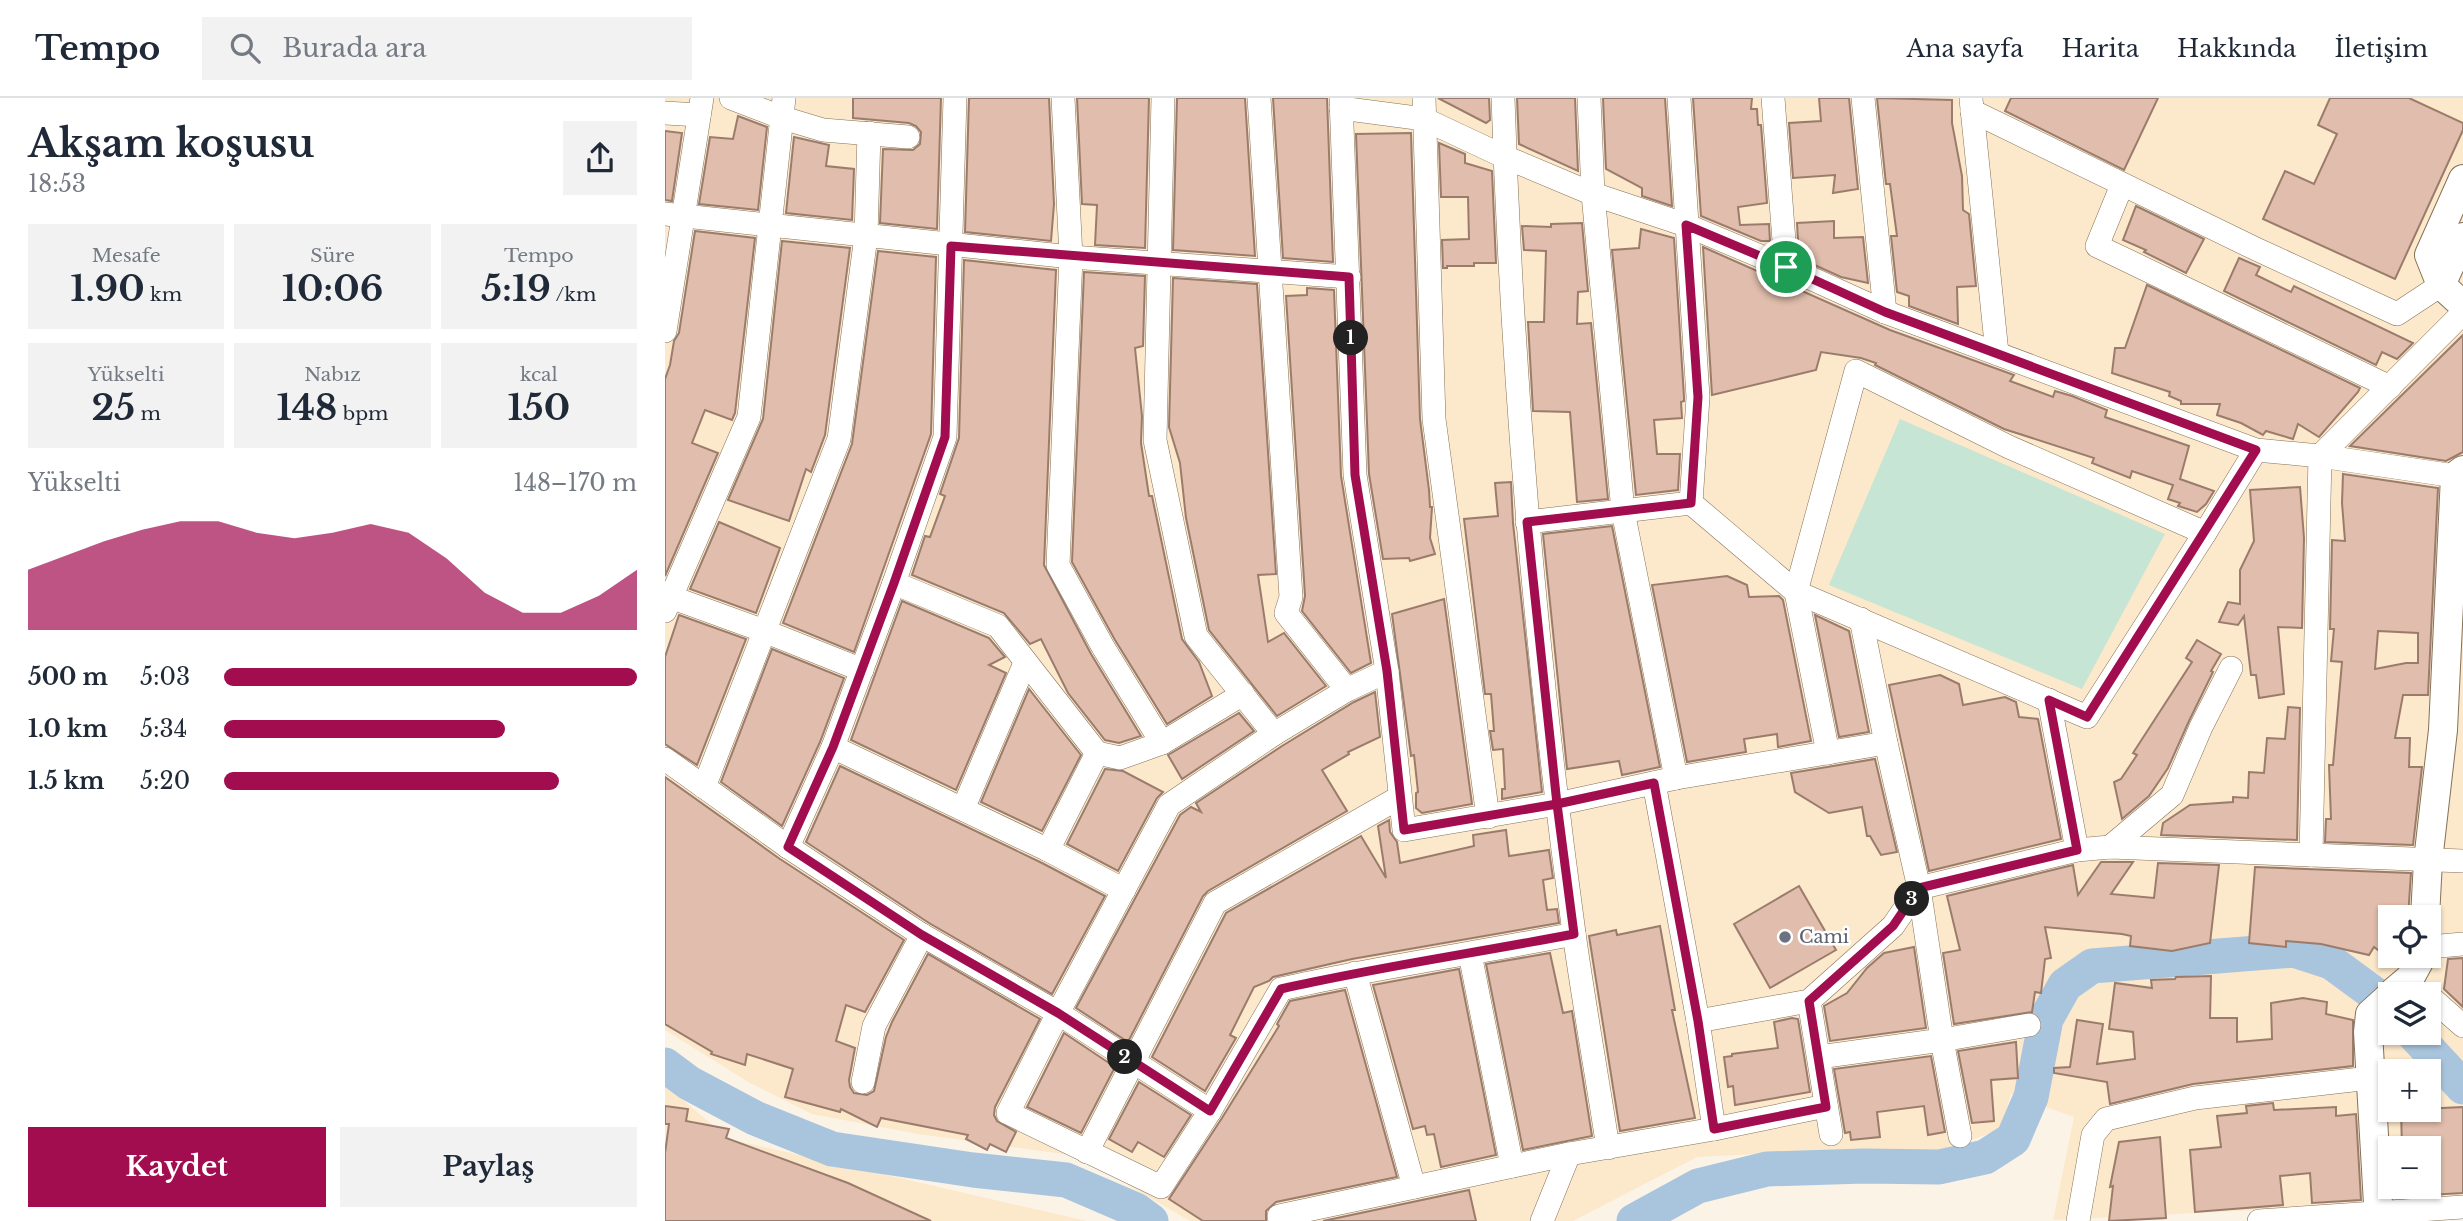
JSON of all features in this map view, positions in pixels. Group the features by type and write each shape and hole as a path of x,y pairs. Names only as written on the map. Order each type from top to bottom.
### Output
{"street":[{"path":"731,98 784,108 823,130 908,137"},
{"path":"788,847 833,747 945,437 955,98"},
{"path":"1063,98 1071,257 1058,565 1103,647 1162,743"},
{"path":"1163,98 1155,440 1196,636 1274,734"},
{"path":"1259,98 1291,597 1286,613 1347,690"},
{"path":"1503,98 1527,522 1557,804 1574,934 1608,1148"},
{"path":"1588,98 1593,194 1623,511 1677,778"},
{"path":"1679,98 1698,397 1691,503"},
{"path":"1773,98 1786,267"},
{"path":"1863,98 1885,312"},
{"path":"1886,743 1677,778 1557,804 1404,830 1387,671 1355,475 1341,103 1424,108 1505,157 1593,194 1686,225 1885,312 2256,450 2459,473 2453,729 2428,861 2426,905"},
{"path":"665,113 700,107 674,215 665,331"},
{"path":"1983,107 1997,353"},
{"path":"1983,107 2122,185 2397,314 2441,285 2463,261"},
{"path":"784,108 749,417 667,601 764,631 862,670"},
{"path":"1424,108 1434,419 1488,817"},
{"path":"704,787 839,439 866,236 869,133"},
{"path":"2463,179 2430,255 2441,285 2463,305"},
{"path":"2122,185 2097,246 2390,387"},
{"path":"674,215 951,246 1349,277"},
{"path":"2441,285 2463,237"},
{"path":"2311,855 2320,456 2463,313"},
{"path":"1828,753 1796,592 1856,371 2009,447 2205,533"},
{"path":"1527,522 1691,503 1796,592 2087,717 2256,450"},
{"path":"894,583 998,626 1097,753 1120,758 1162,743 1243,695"},
{"path":"1861,620 1919,888 1942,1041 1960,1136"},
{"path":"963,809 1025,663"},
{"path":"2110,847 2172,796 2201,727 2231,668"},
{"path":"1387,671 1347,690 1274,734 1169,805 1008,1113 1161,1187 1210,1111 1281,989 1574,934"},
{"path":"2049,700 2077,850"},
{"path":"833,747 1048,850 1124,890"},
{"path":"1048,850 1097,753"},
{"path":"665,759 788,847 922,935 1058,1013 1210,1111"},
{"path":"1654,783 1698,1021 1714,1129"},
{"path":"1087,1152 1215,903 1400,797"},
{"path":"1698,1021 1809,1001 1893,926 1919,888 2077,850 2110,847 2463,861"},
{"path":"863,1082 874,1026 922,935"},
{"path":"2441,946 2463,944"},
{"path":"1470,954 1512,1166"},
{"path":"1355,973 1414,1187"},
{"path":"1809,1001 1831,1134"},
{"path":"2378,1008 2370,1014 2368,1032 2379,1217"},
{"path":"2441,1011 2463,1026"},
{"path":"1819,1057 1942,1041 2029,1026"},
{"path":"2078,1221 2093,1135 2106,1119 2195,1098 2370,1078"},
{"path":"1280,1221 1279,1216 1569,1154 1826,1107"},
{"path":"1542,1221 1569,1154"},
{"path":"2259,1221 2379,1217 2463,1207"}],"shaded area":[{"path":"665,98 2463,98 2463,1200 2053,1220 2074,1117 2011,1094 2001,1129 1945,1150 1852,1149 1697,1157 1573,1221 1190,1221 1078,1156 918,1134 812,1114 750,1083 665,1030"},
{"path":"665,1085 729,1139 1087,1221 665,1221"}],"green space":[{"path":"1900,419 2165,534 2082,689 1829,585"}],"building":[{"path":"853,98 941,98 937,229 880,223 883,149 913,150 920,144 921,132 909,123 853,118"},
{"path":"969,98 1049,98 1054,204 1051,241 965,232"},
{"path":"1077,98 1149,98 1145,248 1095,245 1097,205 1082,204"},
{"path":"1177,98 1245,98 1255,256 1173,250"},
{"path":"1273,98 1327,98 1333,262 1283,258"},
{"path":"1438,98 1489,98 1490,120 1486,123"},
{"path":"1517,98 1575,98 1578,171 1519,144"},
{"path":"1603,98 1665,98 1672,206 1642,196 1642,188 1606,169"},
{"path":"1693,98 1752,98 1751,109 1757,109 1758,125 1761,125 1767,203 1738,207 1740,225 1769,224 1770,241 1761,241 1701,216"},
{"path":"1819,98 1849,98 1858,189 1833,193 1835,175 1793,178 1789,123 1821,121"},
{"path":"1877,98 1952,100 1952,123 1962,176 1963,210 1969,214 1976,286 1957,287 1958,324 1909,306 1909,296 1897,292 1891,236 1897,236 1890,184 1886,184"},
{"path":"2011,98 2158,98 2124,170 2005,111"},
{"path":"2330,98 2409,98 2463,123 2463,130 2395,279 2263,219 2285,171 2314,184 2337,134 2318,125"},
{"path":"738,116 767,127 758,210 699,204 710,137 733,139"},
{"path":"665,131 682,133 672,201 665,200"},
{"path":"1411,133 1420,419 1432,507 1430,538 1435,554 1410,561 1409,558 1383,559 1369,474 1356,134"},
{"path":"794,137 829,145 826,166 854,169 852,220 786,213"},
{"path":"1439,143 1465,154 1465,163 1492,171 1496,263 1443,268 1442,240 1469,239 1468,197 1441,197"},
{"path":"2136,206 2204,239 2186,273 2123,240"},
{"path":"1834,221 1834,238 1863,237 1868,283 1841,277 1799,258 1797,223"},
{"path":"1582,223 1588,291 1578,292 1577,324 1591,323 1608,499 1577,502 1570,412 1533,411 1528,322 1544,322 1546,251 1524,250 1522,226 1551,227 1551,224"},
{"path":"1641,229 1674,238 1684,401 1681,402 1682,418 1654,420 1657,454 1680,454 1678,490 1636,495 1612,250 1639,248"},
{"path":"695,231 755,238 735,413 732,420 705,410 692,443 718,453 665,576 665,379 674,341 679,333"},
{"path":"782,241 850,248 825,435 811,472 806,469 789,521 728,500 763,419"},
{"path":"1703,247 1890,330 2014,375 2010,381 2053,397 2055,391 2072,396 2107,410 2105,417 2189,446 2180,479 2214,491 2197,512 2178,506 2180,503 2168,499 2173,485 2132,471 2130,478 2092,463 2094,458 2004,429 1875,365 1876,363 1861,358 1821,352 1816,370 1712,395"},
{"path":"878,251 936,257 931,434 854,652 783,623 852,444"},
{"path":"2239,258 2260,267 2256,275 2291,292 2294,286 2413,343 2397,359 2382,352 2376,365 2224,291"},
{"path":"964,260 1056,270 1044,565 1091,654 1141,736 1119,743 1105,740 1068,693 1041,639 1030,644 1004,613 912,575 925,536 930,537 945,496 940,494 959,438"},
{"path":"1084,272 1145,276 1143,346 1135,348 1142,416 1141,443 1149,496 1152,496 1182,639 1199,662 1212,696 1167,724 1115,640 1072,562"},
{"path":"1173,278 1257,284 1276,574 1258,575 1268,642 1284,633 1326,686 1277,716 1209,630 1186,518 1180,463 1169,427"},
{"path":"2147,285 2360,388 2319,437 2298,424 2293,439 2266,431 2263,435 2241,423 2217,415 2220,404 2181,404 2181,401 2169,396 2170,392 2112,373 2115,348 2125,348"},
{"path":"1307,288 1334,290 1341,476 1371,663 1351,673 1302,611 1305,596 1286,296 1307,295"},
{"path":"2463,335 2463,452 2446,461 2350,446"},
{"path":"2343,474 2438,488 2428,695 2403,695 2395,738 2410,738 2409,767 2422,767 2413,845 2325,842 2326,819 2331,819 2329,765 2333,765 2342,662 2331,661 2334,629 2330,629 2332,540 2345,541","holes":["2378,631 2418,633 2418,663 2375,669"]},
{"path":"1511,482 1542,792 1502,799 1502,789 1505,789 1503,749 1493,750 1490,731 1494,731 1491,694 1485,694 1464,519 1498,516 1495,483"},
{"path":"2300,487 2304,538 2302,628 2278,627 2284,694 2259,698 2256,675 2251,675 2244,616 2238,625 2219,622 2228,602 2240,604 2240,570 2254,541 2250,490"},
{"path":"719,522 780,548 756,613 690,589"},
{"path":"1612,526 1660,767 1622,775 1619,761 1567,769 1543,534"},
{"path":"1727,576 1747,585 1749,597 1779,596 1783,600 1811,741 1778,747 1777,734 1744,739 1746,752 1687,762 1652,585"},
{"path":"1444,599 1472,804 1422,813 1416,808 1418,792 1414,755 1411,756 1392,614"},
{"path":"902,601 989,638 1005,657 989,665 1006,673 956,790 851,740"},
{"path":"679,615 746,639 697,765 665,744 665,657"},
{"path":"1815,615 1849,631 1869,732 1839,737"},
{"path":"2197,640 2221,654 2168,768 2149,796 2122,819 2114,782 2121,779 2137,755 2133,753 2192,662 2186,658"},
{"path":"772,649 844,678 820,742 782,826 721,782"},
{"path":"1940,675 1959,684 1963,705 2005,697 2016,702 2019,717 2038,719 2061,839 1929,871 1889,685"},
{"path":"1029,689 1081,755 1042,831 981,802"},
{"path":"1375,692 1380,737 1348,752 1349,754 1322,770 1347,811 1203,896 1128,1042 1076,1008 1180,815 1191,807 1201,812 1196,803 1282,746"},
{"path":"2288,707 2300,708 2297,840 2161,835 2163,823 2190,805 2233,802 2233,797 2248,798 2249,772 2264,773 2267,738 2285,739"},
{"path":"1239,713 1254,731 1182,779 1168,755"},
{"path":"1875,759 1897,852 1881,855 1870,836 1867,836 1862,807 1829,813 1795,792 1791,773"},
{"path":"840,766 1105,896 1052,994 929,923 806,842"},
{"path":"1105,769 1123,771 1163,792 1157,798 1118,871 1067,844"},
{"path":"665,777 780,859 904,940 865,1012 846,1005 836,1041 855,1048 849,1080 854,1093 867,1095 874,1091 886,1037 928,954 1040,1019 995,1107 994,1115 997,1121 1016,1132 1006,1152 990,1144 987,1150 966,1139 968,1135 881,1118 877,1127 841,1109 840,1112 785,1097 793,1069 747,1054 745,1065 711,1054 712,1052 665,1024"},
{"path":"1389,820 1390,832 1397,842 1400,863 1474,846 1473,835 1506,830 1509,856 1549,850 1553,878 1543,880 1547,910 1557,909 1559,923 1352,959 1273,977 1254,987 1230,1035 1236,1038 1205,1091 1152,1057 1226,913 1361,836 1386,878 1378,826"},
{"path":"2101,862 2133,862 2111,894 2154,898 2158,863 2219,865 2210,943 2172,951 2130,946 2131,936 2122,934 2045,927 2051,958 2045,959 2041,993 2035,992 2032,1012 1954,1024 1943,953 1960,950 1947,896 2073,865 2078,895"},
{"path":"2255,867 2411,873 2409,905 2378,905 2378,950 2374,947 2369,955 2321,944 2286,941 2286,947 2249,943"},
{"name":"Cami","path":"1799,886 1836,950 1770,988 1734,924"},
{"path":"1660,926 1675,1010 1672,1010 1695,1118 1620,1131 1589,936 1616,930 1617,935"},
{"path":"1914,947 1926,1028 1830,1041 1824,1006 1847,993 1867,968 1884,953"},
{"path":"1550,953 1563,1013 1572,1011 1592,1136 1523,1150 1486,964"},
{"path":"2463,958 2463,1007 2444,989 2448,959"},
{"path":"1459,969 1496,1155 1441,1167 1434,1134 1427,1135 1425,1126 1413,1129 1373,985"},
{"path":"2211,976 2210,1018 2237,1018 2237,1042 2272,1039 2271,1003 2303,998 2327,1002 2326,1014 2353,1020 2353,1066 2193,1084 2110,1104 2107,1082 2054,1073 2054,1068 2070,1067 2077,1020 2103,1024 2097,1064 2135,1059 2133,1032 2109,1029 2115,983 2152,988 2151,980"},
{"path":"1345,990 1397,1177 1276,1202 1266,1211 1266,1221 1203,1221 1169,1199 1279,1026 1277,1024 1290,1001"},
{"path":"1798,1019 1810,1092 1735,1105 1733,1086 1728,1087 1724,1057 1778,1048 1774,1022"},
{"path":"1064,1033 1115,1067 1081,1133 1027,1107"},
{"path":"2016,1042 2018,1078 1991,1080 1994,1121 1972,1123 1958,1051"},
{"path":"1931,1056 1945,1132 1928,1135 1924,1106 1877,1112 1880,1137 1851,1140 1850,1132 1845,1133 1834,1069"},
{"path":"1139,1082 1191,1115 1164,1157 1138,1142 1132,1152 1109,1139"},
{"path":"2273,1103 2274,1110 2336,1107 2336,1116 2356,1114 2361,1200 2312,1203 2310,1173 2280,1176 2283,1205 2195,1212 2190,1150 2221,1147 2217,1116 2247,1113 2246,1106"},
{"path":"665,1106 688,1109 686,1121 729,1129 726,1138 848,1183 931,1221 665,1221 665,1153 669,1124 665,1124"},
{"path":"2463,1107 2463,1193 2441,1194 2441,1136 2402,1136 2401,1122 2441,1122 2441,1108"},
{"path":"2160,1137 2166,1218 2109,1221 2113,1186 2110,1187 2119,1142"},
{"path":"1469,1190 1476,1221 1323,1221"}],"waterway":[{"path":"1634,1221 1698,1186 1767,1169 1939,1167 1985,1157 2013,1139 2031,1097 2046,1019 2065,985 2092,966 2294,950 2331,962 2378,997"},
{"path":"2424,1045 2463,1087"},
{"path":"665,1065 689,1083 755,1118 832,1149 973,1170 1066,1180 1136,1210 1151,1221"}],"place":[{"name":"Cami","path":"1785,937"}],"route":[{"path":"1786,267 1686,225 1698,397 1691,503 1527,522 1557,804 1404,830 1387,671 1355,475 1349,277 951,246 945,437 833,747 788,847 922,935 1058,1013 1210,1111 1281,989 1574,934 1557,804 1654,783 1698,1021 1714,1129 1826,1107 1809,1001 1893,926 1919,888 2077,850 2049,700 2087,717 2256,450 1885,312 1786,267"}]}
